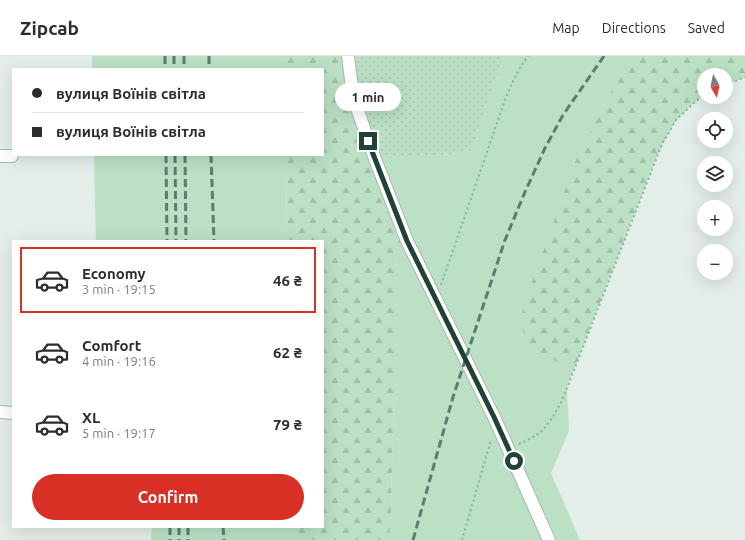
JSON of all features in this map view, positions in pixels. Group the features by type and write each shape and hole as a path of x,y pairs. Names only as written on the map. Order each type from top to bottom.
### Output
{"street":[{"path":"348,56 351,80 358,111 368,141 407,241 497,422 549,540"},
{"path":"0,412 12,413"}],"path":[{"path":"436,299 505,100 512,82 528,56"},
{"path":"733,82 745,77"},
{"path":"509,449 543,430 562,401 662,144 676,120 697,100"},
{"path":"462,540 497,422"}],"green space":[{"path":"92,56 284,56 284,68 92,68"},
{"path":"284,56 348,56 407,241 398,253 395,263 394,387 389,540 292,540 292,528 324,528 324,240 287,240 286,156 324,156 324,68 284,68"},
{"path":"348,56 504,56 472,149 468,153 375,159"},
{"path":"504,56 745,56 745,77 733,82 733,68 697,68 697,101 682,114 673,125 667,134 656,158 567,387 569,431 551,473 580,540 389,540 394,387 394,269 399,250 375,159 468,153 472,149"},
{"path":"645,56 745,56 745,77 733,82 733,68 697,68 697,100 681,115 675,123 656,158 574,369 540,354 533,348 524,333 521,324 523,307 576,160 609,95 619,79"},
{"path":"94,156 286,156 287,240 96,240"},
{"path":"152,528 292,528 292,540 151,540"}],"railway":[{"path":"165,56 165,68"},
{"path":"174,56 174,68"},
{"path":"184,56 184,68"},
{"path":"209,56 209,68"},
{"path":"413,540 453,397 505,240 545,148 563,115 604,56"},
{"path":"166,156 167,240"},
{"path":"175,156 176,240"},
{"path":"185,156 186,240"},
{"path":"211,156 214,240"},
{"path":"170,528 170,540"},
{"path":"179,528 179,540"},
{"path":"188,528 188,540"},
{"path":"223,528 224,540"}],"route":[{"path":"368,141 407,241 494,417 514,461"}]}
